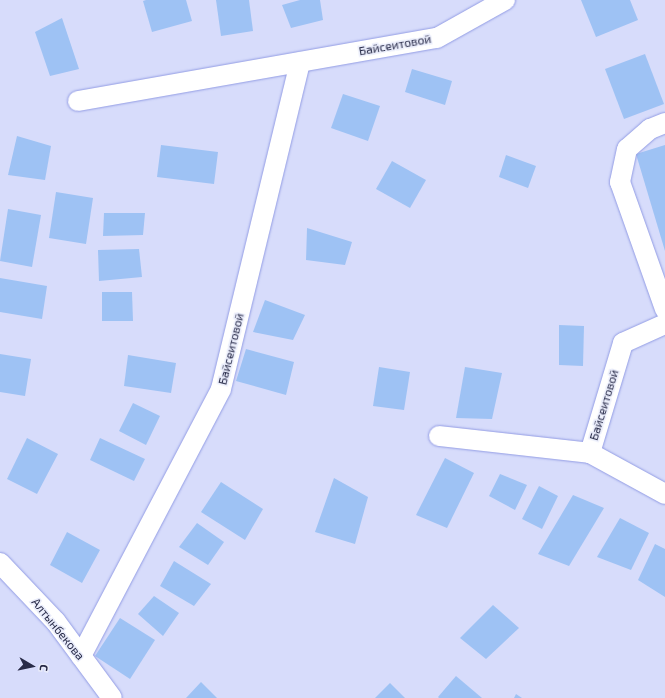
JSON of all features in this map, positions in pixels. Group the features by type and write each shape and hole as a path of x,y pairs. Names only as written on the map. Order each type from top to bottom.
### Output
{"street":[{"name":"Байсеитовой","path":"78,101 437,38 505,0"},
{"name":"Байсеитовой","path":"81,656 221,389 300,62"},
{"path":"665,123 650,129 627,149 620,182 665,309"},
{"name":"Байсеитовой","path":"665,324 623,343 590,453 665,494"},
{"path":"439,436 590,453"},
{"name":"Алтынбекова","path":"0,562 56,622 112,698"}],"building":[{"path":"186,0 192,21 152,32 143,1"},
{"path":"216,0 249,0 253,31 221,36"},
{"path":"300,0 320,0 323,20 291,28 282,5"},
{"path":"581,0 630,0 638,20 596,37"},
{"path":"62,18 79,69 50,76 35,32"},
{"path":"645,54 664,104 624,119 605,69"},
{"path":"412,69 452,81 445,105 405,92"},
{"path":"343,94 380,106 368,141 331,128"},
{"path":"17,136 51,146 45,180 8,175"},
{"path":"161,145 218,152 214,184 157,177"},
{"path":"665,145 665,251 636,154"},
{"path":"506,155 536,166 528,188 499,177"},
{"path":"392,161 426,180 410,208 376,189"},
{"path":"56,192 93,198 86,244 49,238"},
{"path":"8,209 41,215 32,267 0,261"},
{"path":"104,213 145,213 143,235 103,236"},
{"path":"307,228 352,242 345,265 306,260"},
{"path":"139,249 142,277 99,281 98,250"},
{"path":"0,278 47,286 42,319 0,312"},
{"path":"102,292 132,292 133,321 102,321"},
{"path":"265,300 305,315 293,340 253,332"},
{"path":"559,325 584,326 583,366 559,365"},
{"path":"246,349 294,362 286,395 236,381"},
{"path":"0,354 31,359 25,396 0,392"},
{"path":"128,355 176,363 171,393 124,386"},
{"path":"379,367 410,372 404,410 373,406"},
{"path":"465,367 502,373 492,419 456,418"},
{"path":"133,403 160,416 146,445 119,431"},
{"path":"27,438 58,454 37,494 7,479"},
{"path":"100,438 145,459 134,481 90,460"},
{"path":"445,458 474,473 447,528 416,515"},
{"path":"500,474 527,485 515,510 489,496"},
{"path":"334,478 368,497 355,544 315,532"},
{"path":"221,482 263,509 245,540 201,512"},
{"path":"539,486 558,496 542,529 522,519"},
{"path":"573,495 604,508 569,566 538,554"},
{"path":"620,518 649,533 631,570 597,557"},
{"path":"197,523 224,542 208,565 179,547"},
{"path":"67,532 100,550 82,583 50,565"},
{"path":"655,544 665,549 665,597 638,580"},
{"path":"174,561 211,584 194,606 160,586"},
{"path":"154,596 179,613 163,636 138,614"},
{"path":"493,605 519,628 486,659 460,638"},
{"path":"120,618 155,640 130,679 95,656"},
{"path":"456,676 482,698 439,698 438,697"},
{"path":"201,682 217,698 186,698"},
{"path":"390,683 405,698 375,698"},
{"path":"516,694 522,698 514,698"}]}
